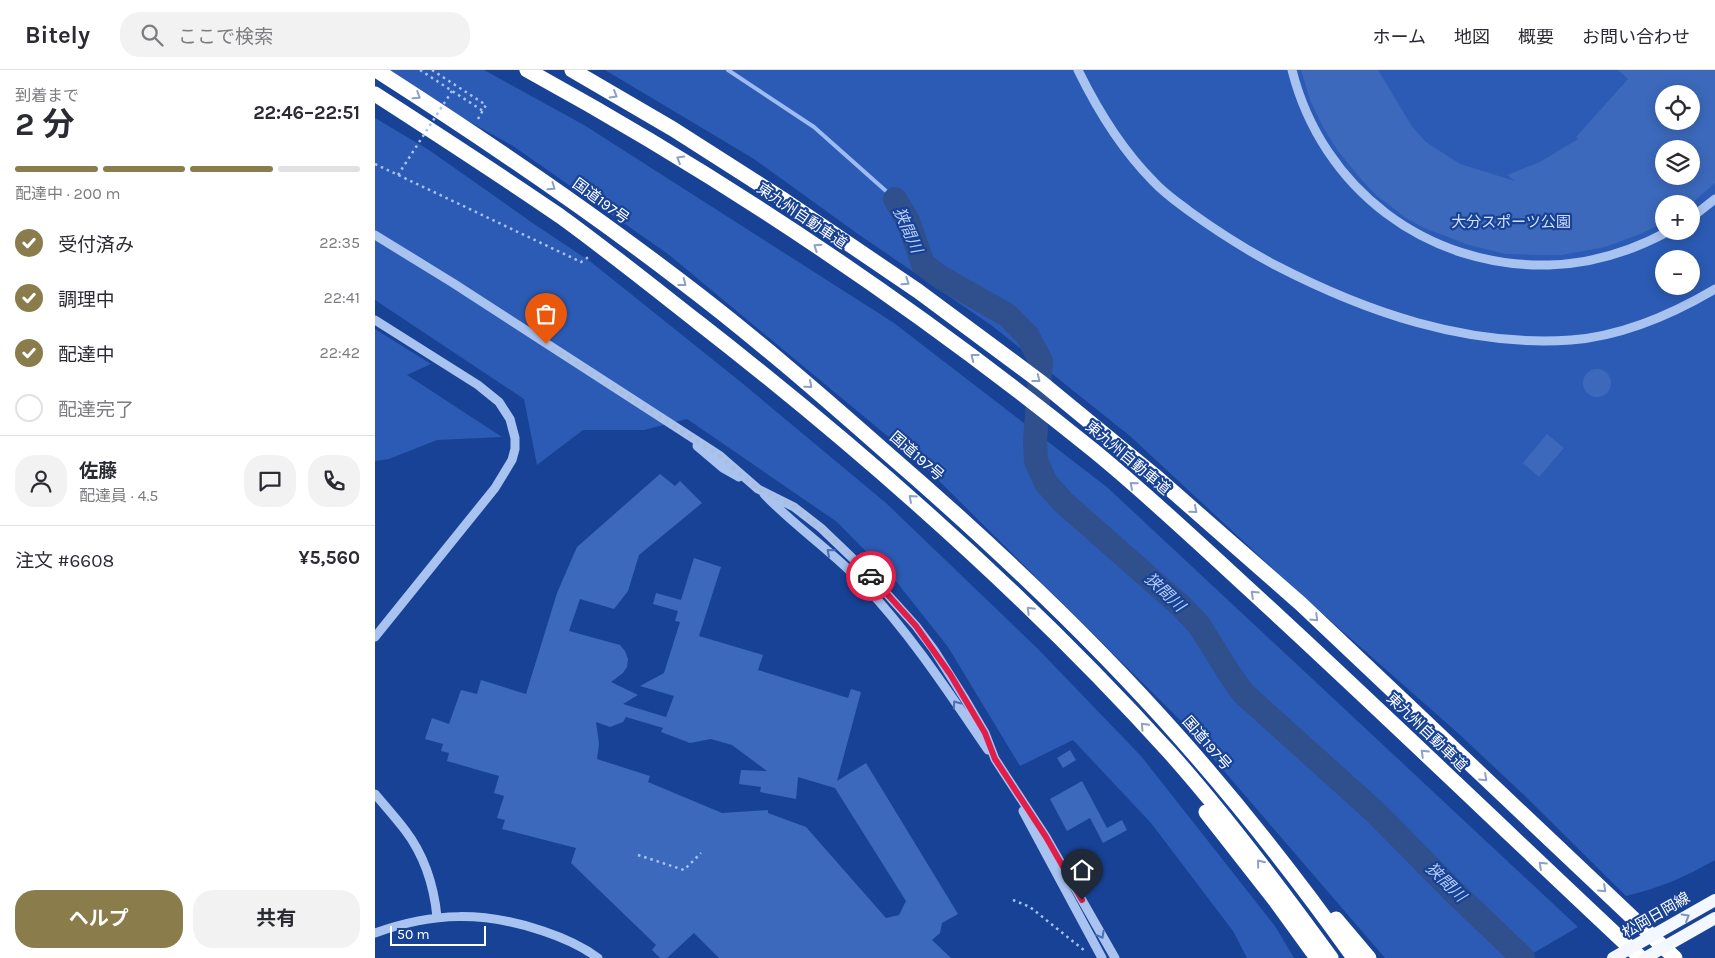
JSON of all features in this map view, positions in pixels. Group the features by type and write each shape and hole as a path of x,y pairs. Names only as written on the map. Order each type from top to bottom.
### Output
{"highway":[{"name":"国道197号","path":"376,70 484,140 678,279 794,371 927,487 1101,652 1180,738 1291,871 1354,958"},
{"name":"東九州自動車道","path":"527,70 733,190 966,351 1095,452 1174,520 1324,658 1641,958"},
{"name":"東九州自動車道","path":"572,70 673,130 781,198 918,290 1007,356 1103,433 1182,499 1301,604 1675,958"},
{"path":"375,94 563,218 778,384 877,467 1022,602 1112,691 1160,742 1271,876 1331,958"},
{"path":"1160,742 1196,798 1317,958"},
{"path":"1291,871 1369,958"},
{"path":"1620,905 1685,958"}],"main road":[{"name":"松岡日岡線","path":"1613,958 1715,900"},
{"path":"1645,958 1715,918"}],"street":[{"path":"1078,70 1090,95 1123,148 1155,184 1236,244 1297,276 1380,312 1473,335 1515,339 1570,340 1609,333 1648,322 1715,289"},
{"path":"1292,70 1298,94 1311,123 1326,150 1346,177 1358,190 1392,217 1430,240 1489,260 1529,265 1551,265 1596,259 1622,252 1655,238"},
{"path":"1700,211 1715,199"},
{"path":"375,235 453,283 654,414 723,468 758,489 779,510 847,567 899,624 930,665 995,759 1046,837 1115,958"},
{"path":"375,320 478,385 499,402 510,419 515,438 512,460 495,488 375,637"},
{"path":"995,759 1102,958"},
{"path":"375,794 406,831 417,850 431,882 437,917"},
{"path":"375,933 407,923 437,917 478,916 516,922 554,934 598,958"}],"path":[{"path":"420,70 483,111"},
{"path":"432,70 486,105 478,119"},
{"path":"398,175 452,91"},
{"path":"375,164 581,262 590,256"},
{"path":"638,855 684,870 701,854"},
{"path":"1013,900 1030,907 1086,952"}],"green space":[{"path":"376,70 484,70 584,125 894,323 1108,488 1578,927 1525,958 1385,958 1181,721 926,468 668,254 513,146"},
{"name":"大分スポーツ公園","path":"605,70 1715,70 1715,860 1672,881 1626,896 1459,734 1298,592 1130,436 991,325 858,234 754,159"},
{"path":"375,118 429,150 591,262 742,383 886,503 1038,649 1141,756 1275,926 1294,958 1247,958 1233,931 1151,823 1073,740 1020,766 948,647 899,585 837,522 687,419 644,430 583,430 537,465 524,399 375,300"},
{"path":"375,329 431,364 407,375 502,437 437,440 389,459 375,461"}],"building":[{"path":"1301,70 1378,70 1413,128 1426,142 1460,164 1515,181 1507,175 1540,162 1578,139 1576,137 1628,79 1618,70 1715,70 1715,183 1700,196 1655,195 1655,227 1605,247 1562,255 1506,254 1469,245 1424,228 1406,218 1376,195 1338,151 1323,127 1310,100"},
{"path":"1597,369 1607,373 1611,383 1607,393 1597,397 1587,393 1583,383 1587,373"},
{"path":"1547,434 1564,448 1539,477 1523,463"},
{"path":"660,474 675,486 680,481 702,503 639,555 628,591 614,609 580,599 569,631 620,645 628,659 627,667 623,673 611,682 638,695 623,704 666,717 674,696 640,686 664,673 680,622 675,621 678,611 653,604 656,593 681,600 694,558 721,567 699,636 763,655 758,670 848,698 851,689 861,692 837,781 866,763 958,914 942,923 940,933 932,940 951,958 719,958 694,933 667,958 660,958 652,950 656,945 571,863 576,848 502,829 505,820 497,818 504,796 494,793 499,776 447,761 449,753 441,751 443,744 425,739 432,718 449,724 461,690 477,694 481,680 526,694 557,593 577,547","holes":["626,717 663,728 661,732 690,743 711,739 732,745 767,771 741,770 739,784 761,787 760,792 796,799 798,777 835,788 906,901 899,915 886,918 806,827 768,813 768,810 722,813 648,782 650,776 597,759 599,744 596,722 610,727 623,722"]},
{"path":"1070,750 1076,760 1063,768 1057,758"},
{"path":"1082,781 1107,828 1122,820 1127,830 1103,843 1090,818 1067,831 1050,799"}],"waterway":[{"path":"728,70 814,127 895,199"},
{"name":"狭間川","path":"895,199 908,221 923,264 940,277 1007,315 1027,335 1041,361 1035,441 1036,461 1046,483 1063,502 1181,606 1199,625 1243,693 1375,812 1523,958"}],"way so far":[{"path":"546,344 719,455 758,489 795,507 847,551 871,576"}],"route":[{"path":"871,576 916,626 950,674 985,733 995,759 1046,837 1082,900"}]}
